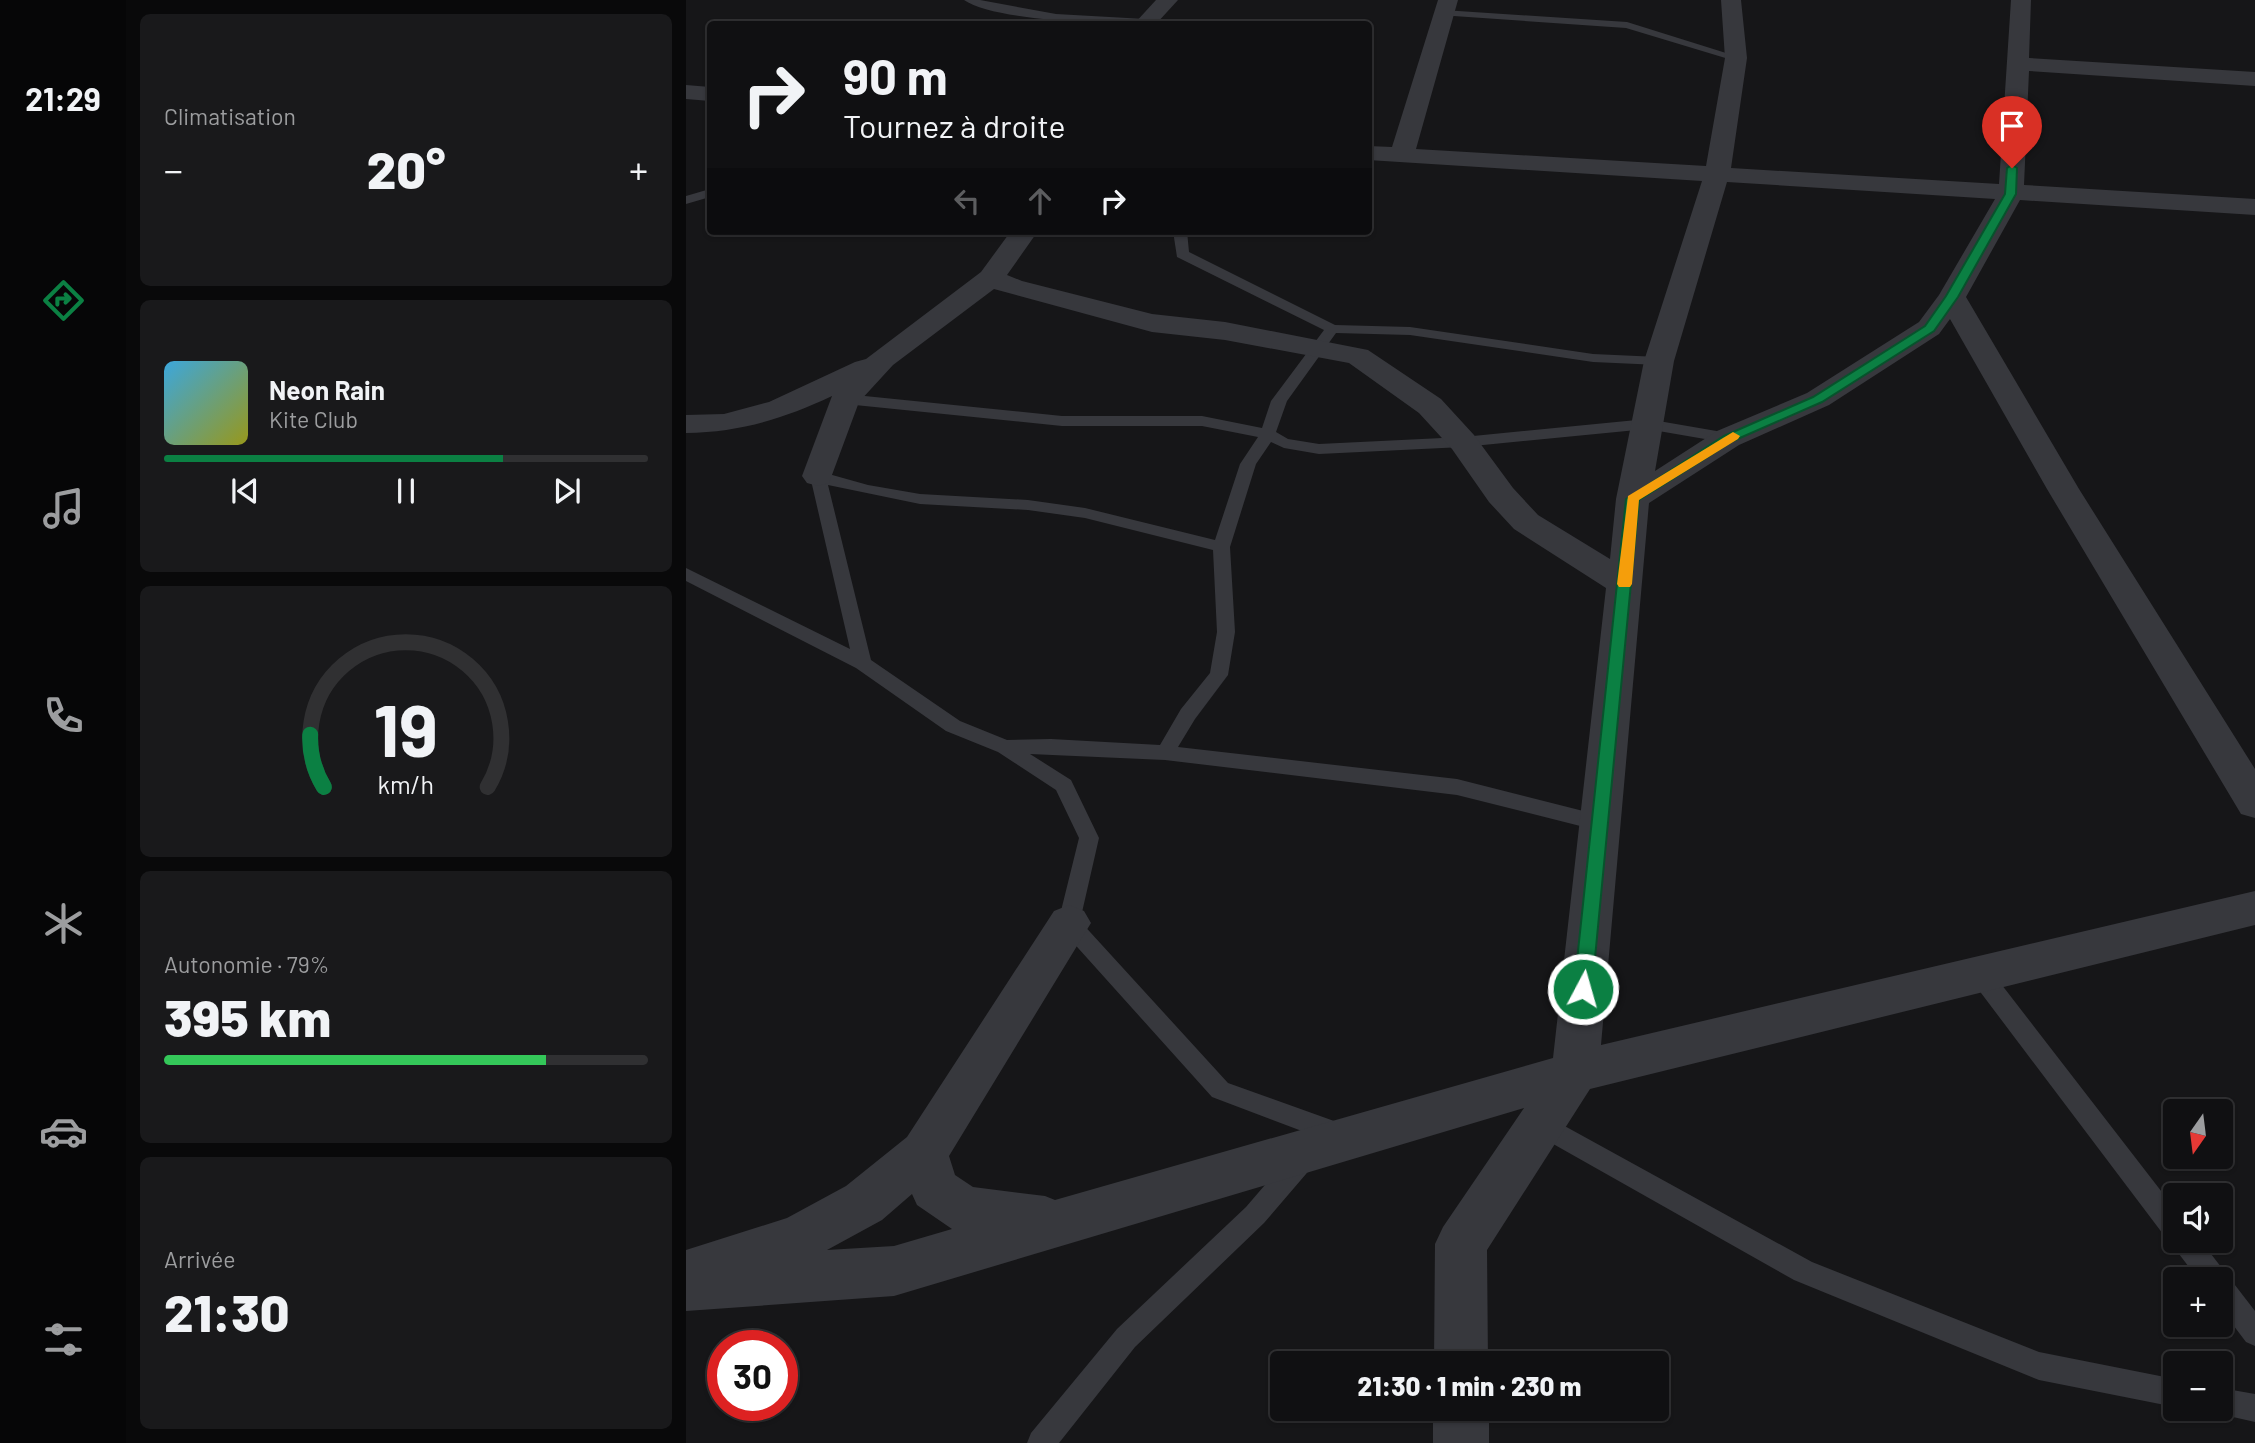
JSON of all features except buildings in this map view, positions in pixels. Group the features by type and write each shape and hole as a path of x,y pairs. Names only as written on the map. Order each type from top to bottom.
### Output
{"street":[{"path":"1146,21 1168,0"},
{"path":"1461,1351 1461,1244 1574,1072 1633,499 1659,361 1717,174 1736,58 1731,0"},
{"path":"1633,499 1728,438 1818,399 1929,328 1952,297 2011,194 2021,0"},
{"path":"1402,156 1446,6"},
{"path":"2018,64 2255,79"},
{"path":"686,92 707,94"},
{"path":"1372,153 2255,207"},
{"path":"818,476 845,399 883,359 991,278 1022,235"},
{"path":"991,278 1012,287 1152,323 1324,339 1359,356 1430,406 1464,443 1525,522 1625,584"},
{"path":"1952,297 2063,489 2255,803"},
{"path":"686,424 724,423 780,409 883,359"},
{"path":"686,1285 894,1272 1574,1072 2255,908"},
{"path":"686,1274 798,1239 864,1203 924,1153 1069,923"},
{"path":"924,1153 935,1189 964,1210 1062,1222"},
{"path":"1461,1421 1461,1443"}],"lane":[{"path":"969,0 985,6 1050,17 1113,21"},
{"path":"1446,6 1627,24 1736,58"},
{"path":"686,200 707,194"},
{"path":"1180,235 1182,254 1324,339 1410,331 1593,358 1659,361"},
{"path":"1165,754 1188,714 1219,675 1226,632 1221,547 1248,464 1268,434 1279,401 1324,339"},
{"path":"845,399 1062,421 1202,421 1268,434 1284,443 1319,449 1464,443 1485,438 1647,424 1728,438"},
{"path":"818,476 891,495 950,502 1040,506 1133,522 1221,547"},
{"path":"818,476 863,663"},
{"path":"686,573 863,663 953,726 1004,747 1063,785 1089,838 1069,923 1220,1090 1330,1144 1126,1338 1041,1443"},
{"path":"1004,747 1051,746 1165,754 1457,788 1600,823"},
{"path":"1980,974 2163,1213"},
{"path":"1541,1124 1803,1271 2039,1366 2163,1391"},
{"path":"2194,1253 2205,1267"},
{"path":"2233,1304 2255,1333"},
{"path":"2233,1404 2255,1408"}],"slow traffic":[{"path":"1625,584 1633,499 1733,436"}],"route":[{"path":"1583,989 1633,499 1728,438 1818,399 1929,328 1952,297 2011,194 2012,168"}]}
